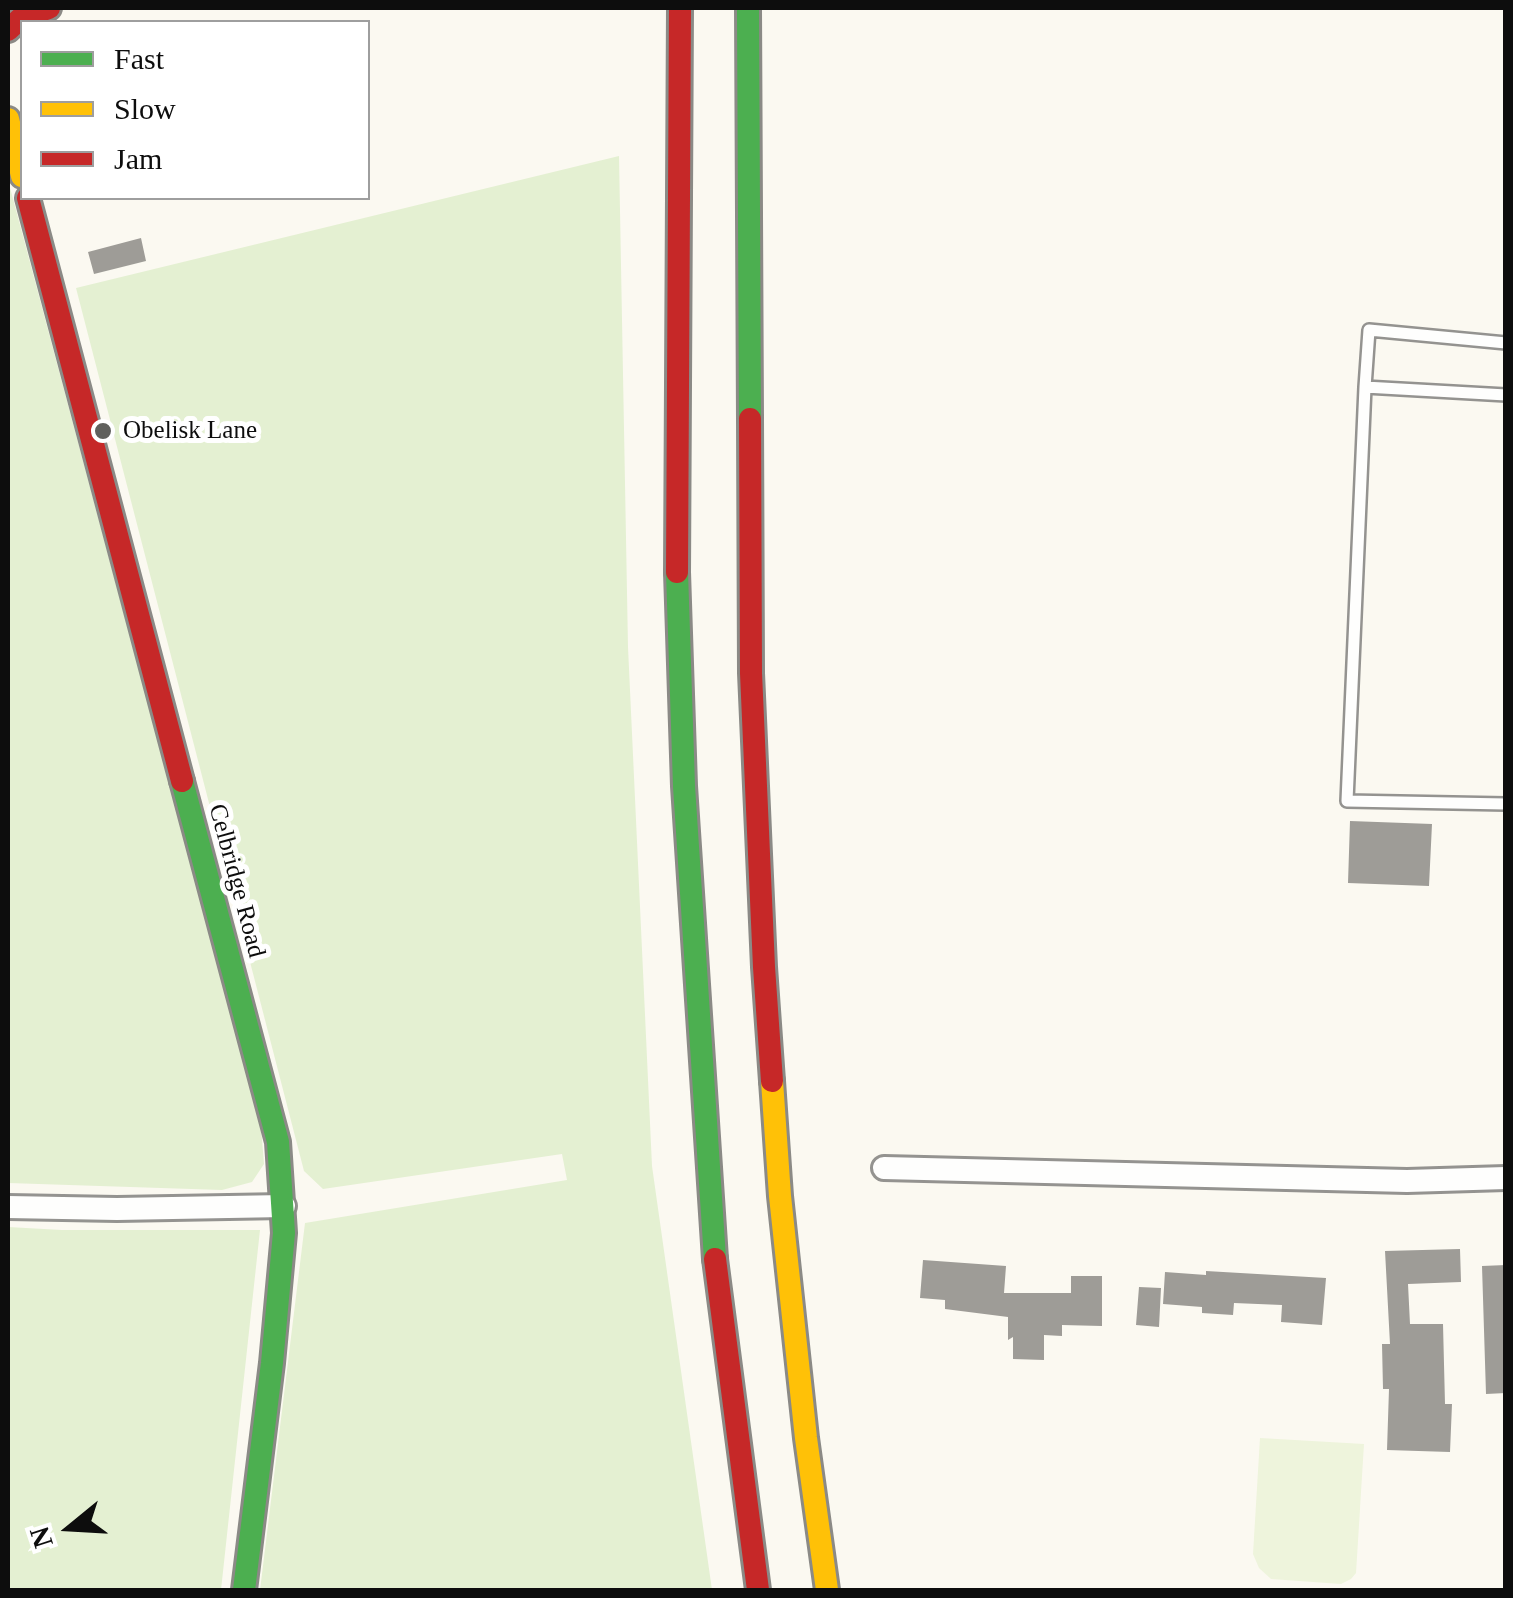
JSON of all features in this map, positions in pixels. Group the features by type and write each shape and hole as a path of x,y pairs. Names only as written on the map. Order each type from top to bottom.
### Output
{"main road":[{"path":"8,30 21,18 49,8"},
{"path":"680,8 677,561 684,786 716,1278 758,1590"},
{"path":"748,8 751,673 764,967 780,1196 827,1590"},
{"path":"8,119 20,168"},
{"name":"Celbridge Road","path":"29,200 278,1142 284,1233 244,1590"}],"street":[{"path":"884,1168 1407,1181 1506,1178"},
{"path":"8,1206 284,1206"}],"lane":[{"path":"1506,342 1368,330 1347,801 1506,804"},
{"path":"1365,387 1506,395"}],"green space":[{"path":"619,156 628,647 652,1166 712,1590 260,1590 305,1223 567,1180 562,1154 323,1189 304,1171 76,288"},
{"path":"8,180 261,1127 264,1164 252,1182 222,1190 8,1183"},
{"path":"8,1227 260,1230 221,1590 8,1590"},
{"path":"1260,1438 1364,1444 1356,1573 1351,1579 1341,1584 1271,1579 1259,1568 1253,1554"}],"building":[{"path":"141,238 146,261 94,274 88,252"},
{"path":"1350,821 1432,824 1429,886 1348,883"},
{"path":"1460,1249 1461,1282 1408,1284 1410,1324 1443,1324 1445,1404 1452,1404 1450,1452 1387,1450 1389,1389 1383,1389 1382,1344 1390,1344 1385,1251"},
{"path":"923,1260 1006,1266 1004,1293 1071,1293 1071,1276 1102,1276 1102,1326 1062,1325 1062,1336 1044,1335 1044,1360 1013,1359 1008,1317 945,1309 945,1300 920,1298"},
{"path":"1506,1265 1506,1393 1486,1394 1482,1266"},
{"path":"1206,1271 1326,1278 1322,1325 1281,1322 1282,1305 1234,1303 1233,1315 1202,1313 1202,1307 1163,1304 1165,1272 1206,1275"},
{"path":"1139,1287 1161,1288 1159,1327 1136,1325"}],"traffic: fast":[{"path":"748,8 750,419"},
{"path":"677,572 684,786 715,1259"},
{"path":"182,781 278,1142 284,1233 244,1590"}],"traffic: slow":[{"path":"8,119 20,168"},
{"path":"772,1081 806,1438 827,1590"}],"traffic: jam":[{"path":"8,30 21,18 49,8"},
{"path":"677,572 680,8"},
{"path":"29,200 182,781"},
{"path":"750,419 751,673 772,1081"},
{"path":"715,1259 758,1590"}],"place":[{"name":"Obelisk Lane","path":"103,431"}]}
